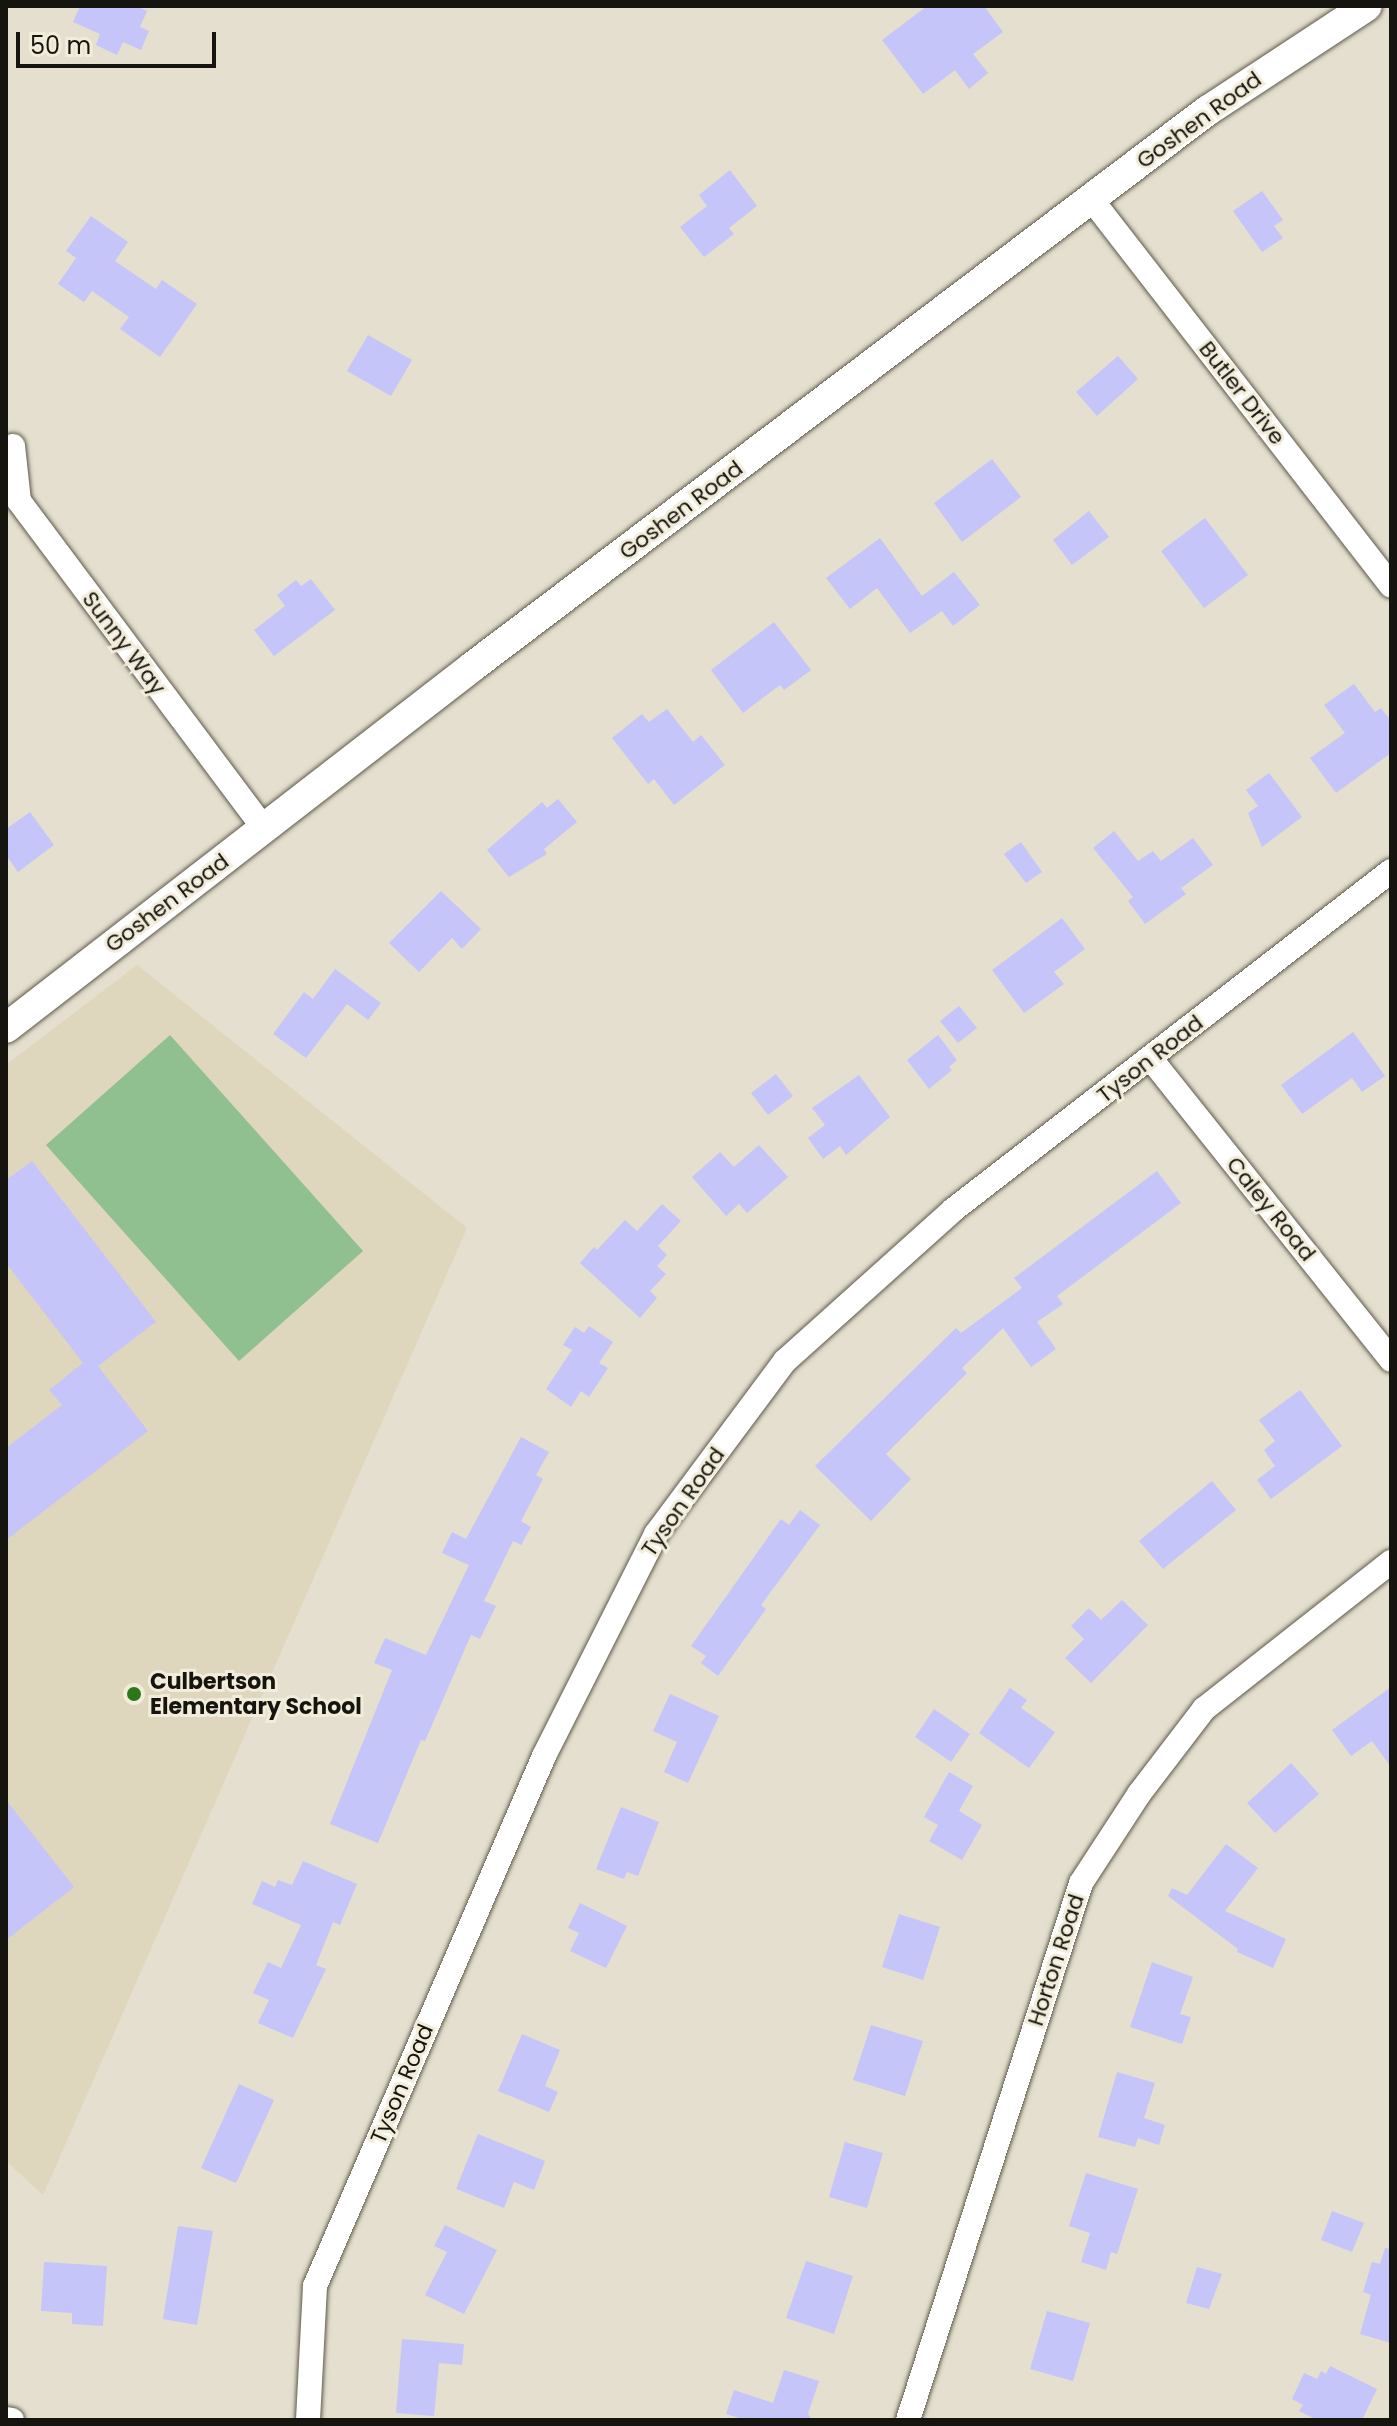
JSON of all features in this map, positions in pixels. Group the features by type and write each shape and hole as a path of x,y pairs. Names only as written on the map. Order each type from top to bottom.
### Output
{"street":[{"name":"Goshen Road","path":"6,1028 263,827 1207,111 1367,6"},
{"name":"Butler Drive","path":"1092,200 1391,586"},
{"name":"Sunny Way","path":"13,446 19,501 263,827"},
{"name":"Tyson Road","path":"308,2420 315,2286 544,1756 656,1534 785,1361 953,1210 1391,871"},
{"name":"Caley Road","path":"1151,1059 1391,1360"},
{"name":"Horton Road","path":"908,2420 1081,1883 1139,1794 1204,1709 1391,1562"},
{"path":"6,2419 12,2420"}],"shaded area":[{"name":"Culbertson Elementary School","path":"137,965 467,1228 43,2195 6,2161 6,1065"}],"green space":[{"path":"170,1035 363,1251 239,1361 46,1145"}],"building":[{"path":"80,6 136,6 147,11 140,27 149,31 141,50 123,42 117,55 96,45 100,34 73,22"},
{"path":"927,6 984,6 1003,32 973,54 988,73 969,89 955,70 923,94 882,40"},
{"path":"730,170 757,206 729,228 734,234 704,257 680,227 707,206 699,195"},
{"path":"1262,191 1283,220 1274,226 1283,238 1262,252 1233,211"},
{"path":"91,216 128,242 115,261 156,289 162,280 197,304 160,357 120,329 129,317 92,291 84,302 58,284 76,258 66,251"},
{"path":"368,335 412,360 391,396 347,371"},
{"path":"1118,356 1138,379 1097,416 1076,392"},
{"path":"992,459 1021,497 962,542 934,503"},
{"path":"1089,511 1109,537 1072,565 1053,540"},
{"path":"1205,518 1248,575 1204,608 1161,551"},
{"path":"880,538 922,596 954,572 980,605 953,626 942,611 910,633 877,588 850,609 826,578"},
{"path":"311,579 335,610 274,656 254,630 285,606 277,595 296,580 301,586"},
{"path":"774,622 811,670 784,690 780,685 743,713 711,670"},
{"path":"1354,684 1375,712 1381,708 1391,721 1391,753 1336,793 1310,758 1345,733 1324,705"},
{"path":"667,709 693,742 701,735 725,765 674,805 654,779 648,784 612,738 642,714 649,722"},
{"path":"1269,773 1302,817 1262,847 1248,813 1258,806 1246,790"},
{"path":"558,799 577,822 544,849 547,854 509,877 487,850 542,802 547,808"},
{"path":"30,812 54,845 18,872 6,855 6,829"},
{"path":"1114,831 1138,861 1153,851 1161,861 1193,838 1213,865 1181,888 1186,894 1145,924 1128,901 1133,897 1093,848"},
{"path":"1021,842 1042,872 1026,883 1004,854"},
{"path":"441,891 481,929 462,949 452,938 419,972 389,943"},
{"path":"1062,918 1085,949 1054,972 1064,984 1024,1013 992,970"},
{"path":"335,969 381,1003 368,1020 347,1004 306,1058 273,1034 304,992 313,999"},
{"path":"959,1006 977,1028 958,1043 940,1021"},
{"path":"1353,1032 1385,1076 1362,1092 1352,1078 1302,1114 1281,1085"},
{"path":"938,1035 957,1060 949,1067 952,1070 929,1089 907,1060"},
{"path":"776,1074 793,1096 768,1115 751,1093"},
{"path":"859,1075 890,1117 846,1155 840,1146 823,1159 808,1138 825,1125 812,1108"},
{"path":"759,1145 788,1177 747,1213 739,1204 726,1216 692,1177 720,1152 734,1167"},
{"path":"32,1161 156,1322 98,1366 148,1431 6,1540 6,1448 62,1405 49,1390 83,1363 6,1263 6,1180"},
{"path":"1157,1171 1181,1203 1057,1296 1063,1304 1037,1322 1056,1349 1031,1367 1003,1328 962,1368 967,1373 886,1454 911,1479 871,1521 815,1466 956,1328 961,1333 1022,1288 1014,1278"},
{"path":"662,1204 681,1221 658,1246 667,1255 657,1266 666,1274 650,1291 657,1298 640,1318 580,1263 625,1220 637,1231"},
{"path":"589,1326 613,1342 599,1363 608,1368 589,1397 581,1391 571,1407 546,1389 572,1350 563,1345 575,1327 584,1333"},
{"path":"1300,1390 1342,1446 1271,1499 1257,1480 1275,1466 1264,1450 1275,1441 1259,1420"},
{"path":"521,1437 549,1452 536,1475 543,1479 521,1521 531,1527 521,1545 513,1541 484,1601 496,1606 480,1639 471,1635 425,1741 421,1740 378,1843 330,1824 392,1670 374,1663 385,1638 426,1655 469,1565 442,1553 452,1532 466,1539"},
{"path":"1212,1481 1236,1510 1163,1569 1139,1541"},
{"path":"800,1510 820,1525 761,1605 766,1609 718,1676 701,1663 706,1656 691,1646 781,1519 789,1525"},
{"path":"1122,1600 1148,1625 1091,1683 1065,1658 1084,1639 1071,1626 1089,1608 1101,1620"},
{"path":"1391,1687 1391,1767 1372,1741 1351,1756 1332,1730"},
{"path":"1010,1688 1027,1700 1021,1708 1055,1732 1029,1768 979,1733"},
{"path":"670,1694 719,1716 688,1783 664,1772 677,1742 653,1731"},
{"path":"934,1709 970,1734 951,1762 915,1737"},
{"path":"1291,1763 1319,1794 1275,1833 1247,1803"},
{"path":"949,1772 973,1786 959,1811 982,1825 962,1860 929,1841 938,1825 924,1817"},
{"path":"6,1800 74,1887 6,1940"},
{"path":"621,1807 659,1822 638,1876 627,1872 624,1879 596,1869"},
{"path":"1226,1844 1258,1868 1225,1911 1286,1939 1273,1968 1237,1952 1238,1949 1168,1896 1172,1888 1187,1895"},
{"path":"303,1861 357,1884 340,1925 333,1922 316,1965 326,1969 293,2038 258,2023 269,2000 253,1993 268,1962 281,1968 301,1925 252,1904 262,1881 275,1887 278,1880 292,1885"},
{"path":"580,1903 627,1926 606,1968 570,1951 579,1933 568,1928"},
{"path":"899,1914 940,1927 923,1980 882,1967"},
{"path":"1152,1962 1193,1977 1180,2014 1191,2017 1182,2044 1130,2027"},
{"path":"871,2025 923,2041 905,2096 853,2080"},
{"path":"522,2034 560,2050 545,2086 558,2092 549,2112 498,2091"},
{"path":"1117,2072 1155,2083 1144,2118 1165,2125 1159,2145 1138,2138 1135,2147 1098,2137"},
{"path":"239,2084 274,2100 236,2183 201,2168"},
{"path":"478,2134 545,2161 534,2190 514,2182 504,2208 456,2189"},
{"path":"845,2142 883,2153 867,2208 829,2197"},
{"path":"1086,2173 1138,2189 1117,2254 1111,2252 1106,2270 1081,2262 1090,2233 1069,2226"},
{"path":"1332,2211 1364,2223 1352,2252 1321,2240"},
{"path":"445,2225 497,2250 464,2314 425,2295 447,2252 434,2246"},
{"path":"178,2226 213,2231 197,2325 163,2319"},
{"path":"1385,2248 1391,2249 1391,2343 1360,2334 1371,2295 1363,2292 1372,2262 1380,2264"},
{"path":"806,2261 853,2276 834,2334 786,2318"},
{"path":"44,2262 107,2266 103,2326 72,2324 72,2313 41,2311"},
{"path":"1197,2267 1222,2274 1209,2309 1186,2303"},
{"path":"1047,2311 1090,2323 1073,2381 1030,2369"},
{"path":"402,2339 464,2344 462,2365 439,2363 434,2416 396,2413"},
{"path":"1330,2366 1377,2389 1362,2420 1317,2420 1299,2411 1303,2405 1292,2399 1304,2373 1317,2379 1321,2371 1326,2374"},
{"path":"784,2370 819,2381 808,2414 812,2420 746,2420 726,2414 734,2390 773,2403"}],"place":[{"name":"Culbertson Elementary School","path":"134,1694"}]}
